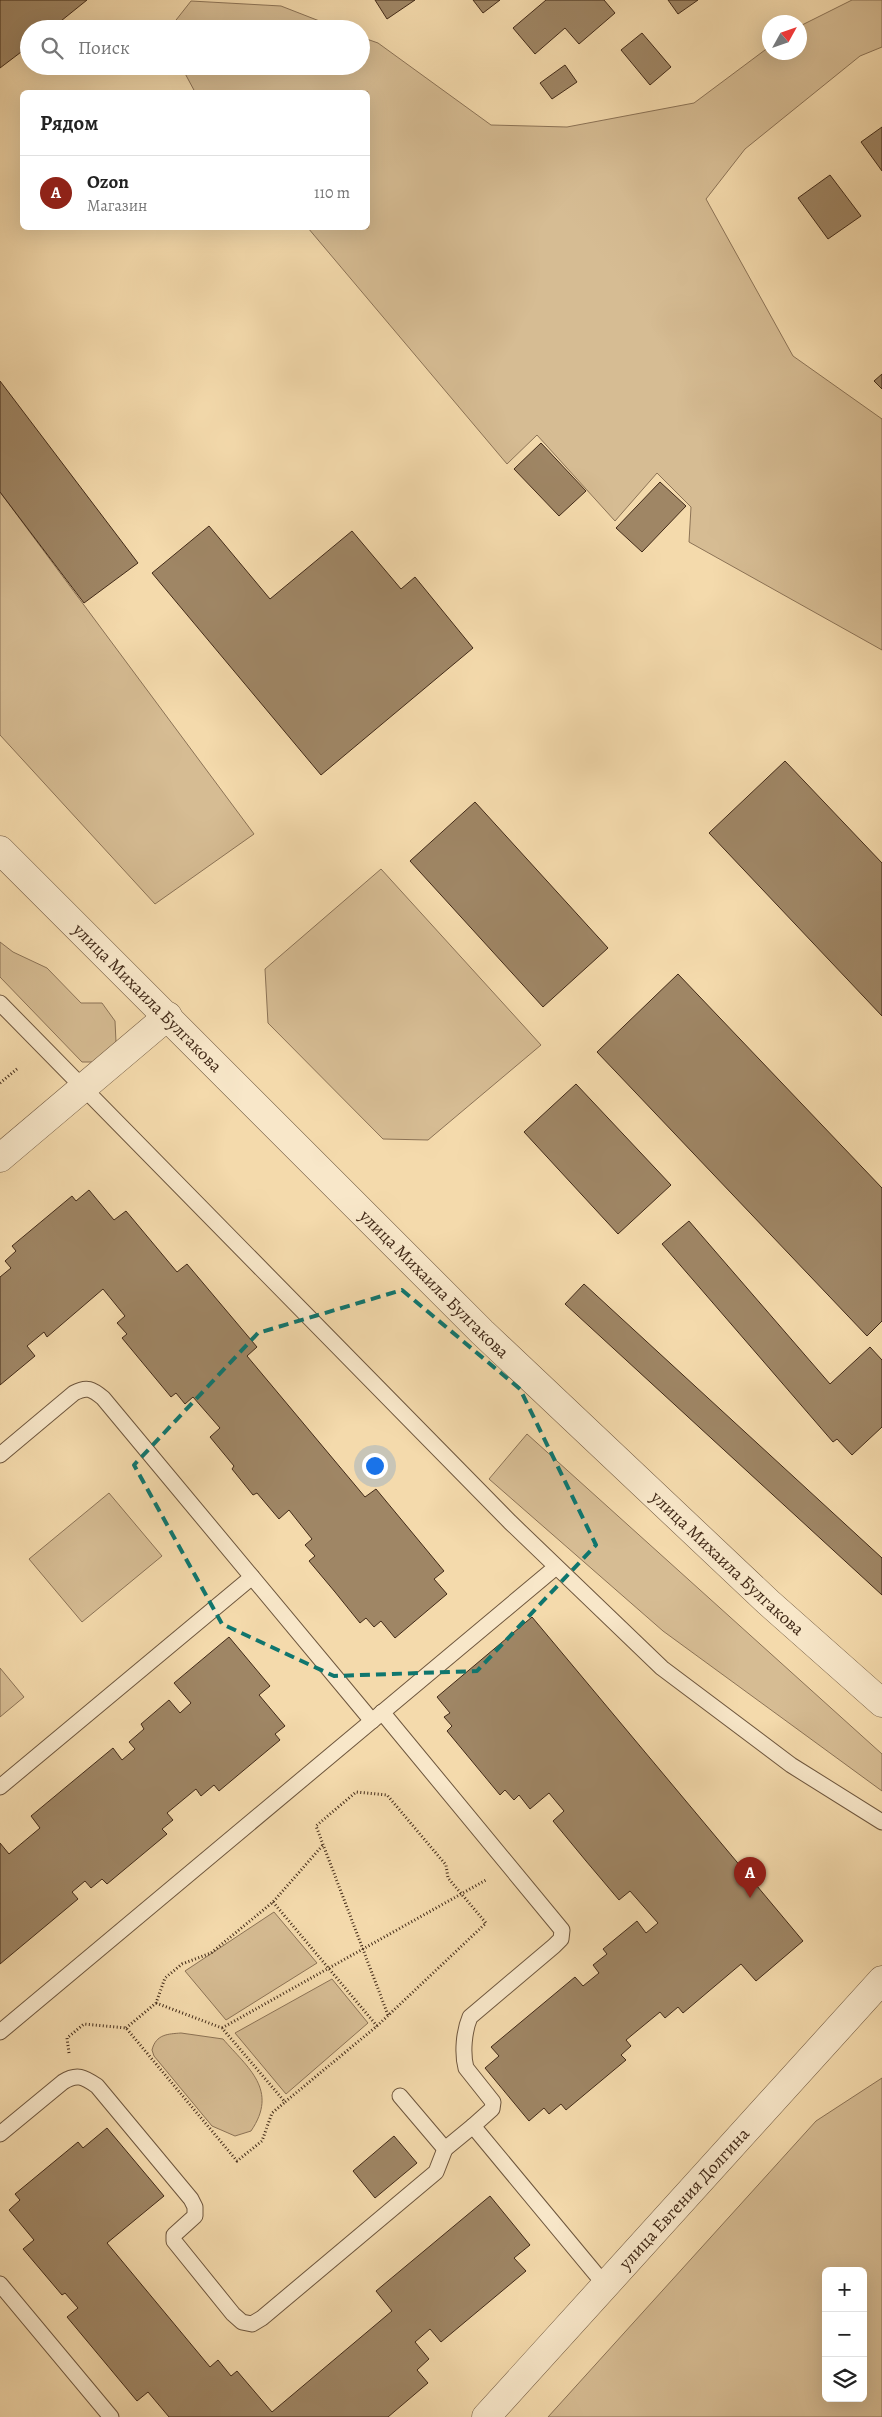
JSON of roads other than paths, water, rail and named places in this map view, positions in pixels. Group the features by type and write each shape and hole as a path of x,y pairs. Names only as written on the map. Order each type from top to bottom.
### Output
{"street":[{"name":"улица Михаила Булгакова","path":"0,850 482,1332 768,1602 882,1703"},
{"path":"0,1158 168,1016"},
{"name":"улица Евгения Долгина","path":"486,2417 882,1980"}],"lane":[{"path":"1,1007 556,1567 662,1668 791,1765 882,1822"},
{"path":"0,1455 74,1393 83,1388 93,1389 252,1577 377,1716 562,1930 560,1939 554,1946 478,2010 467,2024 464,2056 466,2068 493,2102 492,2109 445,2149 436,2172 262,2318 252,2324 242,2322 233,2314 174,2241 174,2235 194,2216 195,2207 191,2199 97,2086 84,2076 73,2076 63,2082 0,2134"},
{"path":"0,2032 556,1567"},
{"path":"0,1787 252,1577"},
{"path":"400,2096 445,2149"},
{"path":"473,2126 606,2285"},
{"path":"0,2284 111,2417"}],"place":[{"name":"Ozon","path":"750,1898"}]}
